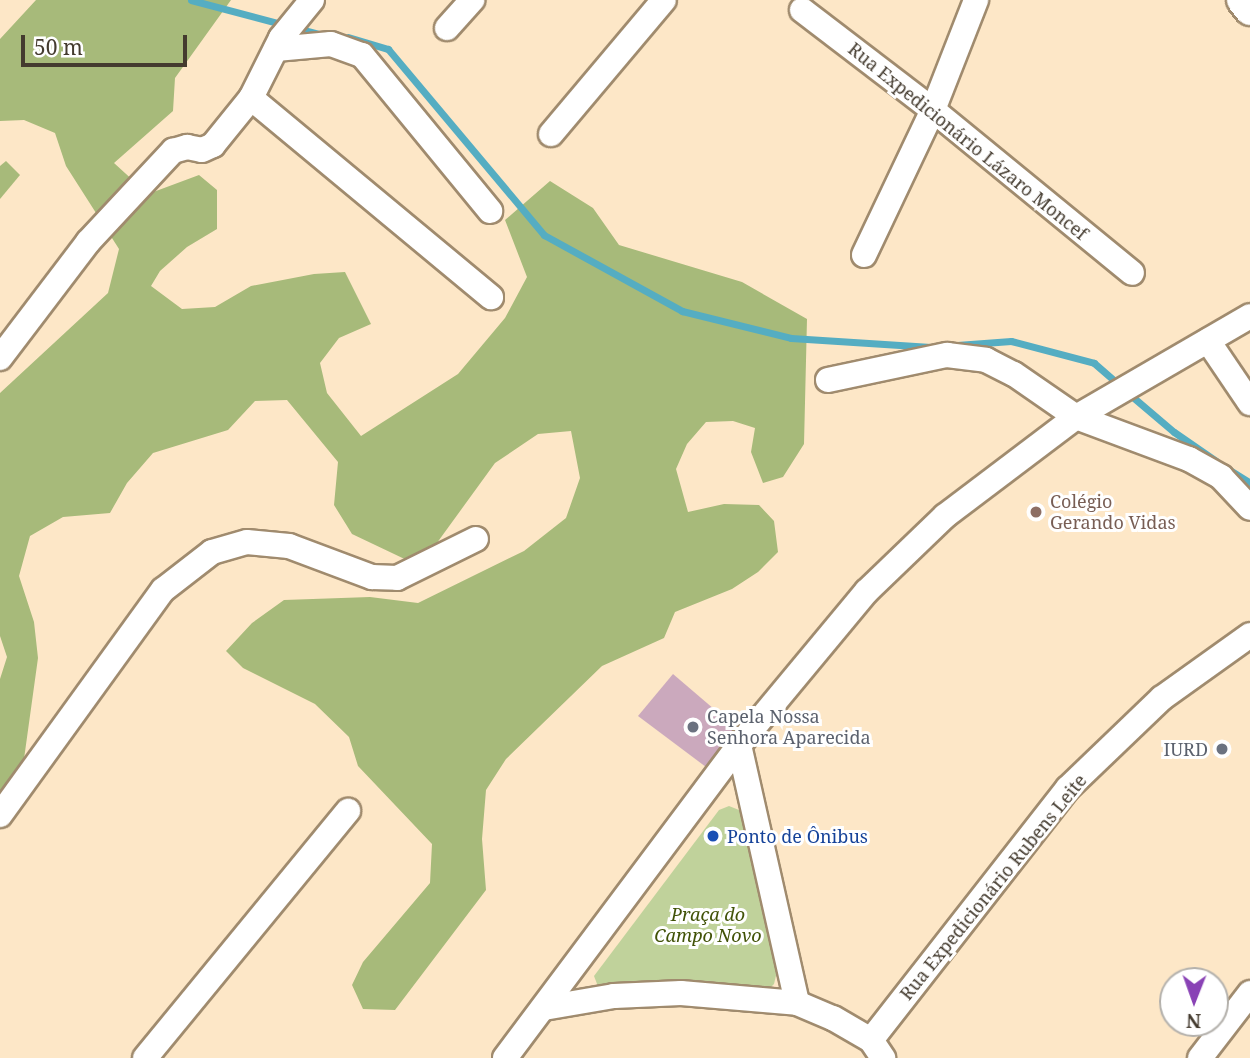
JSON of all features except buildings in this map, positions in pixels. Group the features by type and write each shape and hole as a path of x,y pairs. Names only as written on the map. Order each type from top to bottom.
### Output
{"main road":[{"path":"1242,0 1250,10"}],"street":[{"path":"0,358 88,242 173,150 187,147 202,150 213,145 251,98 279,44 312,0"},
{"path":"447,28 472,0"},
{"path":"551,134 664,0"},
{"path":"864,256 933,110 976,0"},
{"name":"Rua Expedicionário Lázaro Moncef","path":"802,10 933,110 1132,273"},
{"path":"279,44 331,44 362,55 490,211"},
{"path":"251,98 491,297"},
{"path":"505,1058 739,745 867,591 945,516 1076,417 1250,316"},
{"path":"1208,341 1250,402"},
{"path":"828,380 947,355 986,360 1014,374 1076,417 1189,459 1221,477 1250,508"},
{"path":"0,815 163,590 212,552 247,542 289,546 372,577 397,578 476,539"},
{"name":"Rua Expedicionário Rubens Leite","path":"877,1049 1068,788 1162,698 1250,635"},
{"path":"739,745 797,1003"},
{"path":"145,1058 348,811"},
{"path":"544,1008 614,996 681,993 797,1003 833,1017 877,1049"},
{"path":"1200,1058 1250,993"}],"green space":[{"path":"36,0 231,0 175,78 173,111 114,163 148,194 199,175 217,190 217,229 187,247 160,271 151,286 182,309 215,307 251,286 314,274 345,272 371,324 339,338 320,363 327,393 361,436 458,374 505,318 527,277 505,220 550,181 593,208 619,245 742,282 807,319 804,444 783,477 763,483 751,452 755,428 733,421 706,422 687,444 676,469 688,512 724,504 759,505 774,521 778,552 758,572 732,589 675,612 664,638 602,666 506,759 486,790 482,839 486,890 395,1010 363,1009 352,985 363,962 430,883 432,844 358,766 349,737 315,704 243,668 226,651 252,623 284,600 370,597 418,603 524,551 566,518 580,478 571,431 538,434 495,463 434,547 413,563 352,534 334,505 338,462 287,400 255,401 228,430 153,453 127,483 110,513 63,517 30,536 19,576 34,622 38,658 24,759 0,800 0,679 7,657 0,636 0,393 108,293 119,249 66,166 55,133 24,120 0,121 0,39"},
{"path":"6,161 20,175 0,199 0,166"},
{"name":"Praça do Campo Novo","path":"729,806 744,812 778,967 774,984 768,990 599,989 594,976 719,810"}],"waterway":[{"path":"191,0 319,34"},
{"path":"348,37 388,49 544,235 682,311 791,338 931,347"},
{"path":"957,345 1011,341 1094,363 1119,385"},
{"path":"1128,393 1174,432 1216,461"},
{"path":"1228,469 1250,483"}],"place":[{"name":"Colégio Gerando Vidas","path":"1036,512"},
{"name":"Capela Nossa Senhora Aparecida","path":"693,727"},
{"name":"IURD","path":"1222,749"},
{"name":"Ponto de Ônibus","path":"713,836"}]}
